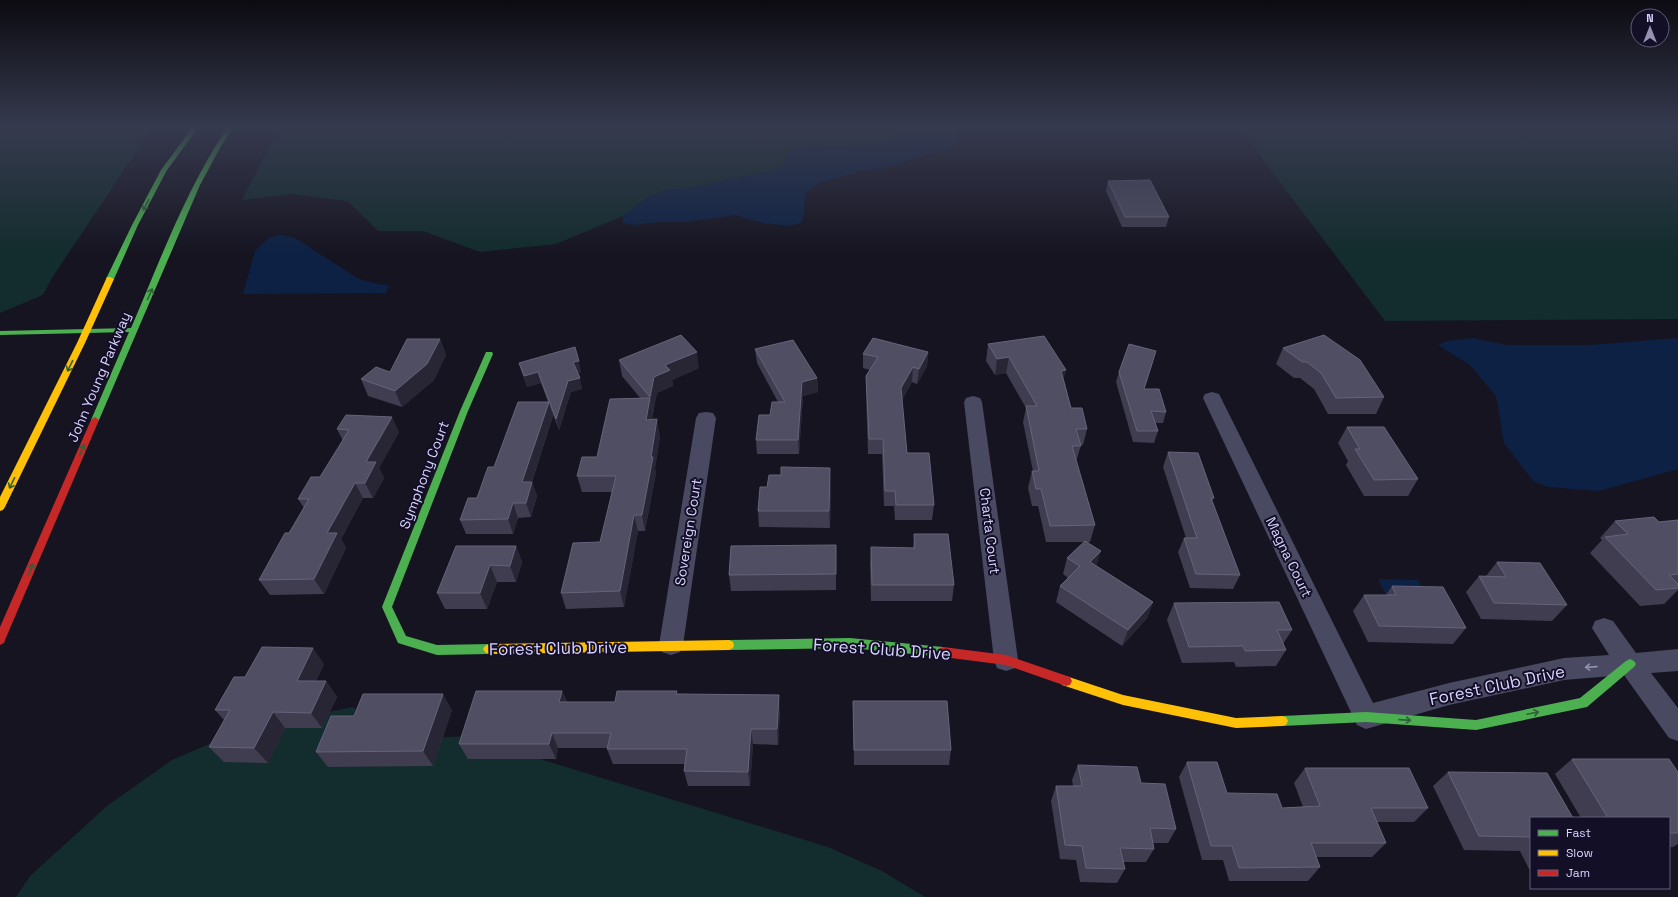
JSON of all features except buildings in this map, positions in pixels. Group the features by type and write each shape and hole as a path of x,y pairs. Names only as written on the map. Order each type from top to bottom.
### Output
{"main road":[{"name":"John Young Parkway","path":"0,507 87,331 135,225 164,170"},
{"name":"John Young Parkway","path":"0,640 205,170"},
{"path":"0,332 134,330"},
{"name":"Symphony Court","path":"387,607 464,411 489,354"},
{"name":"Forest Club Drive","path":"387,607 402,640 436,650 850,643 930,650 1006,660 1123,700 1236,723 1366,717 1476,725 1583,703 1630,664"}],"street":[{"name":"Magna Court","path":"1212,398 1366,717"},
{"name":"Charta Court","path":"973,402 1006,660"},
{"name":"Sovereign Court","path":"671,645 706,418"},
{"path":"1604,628 1678,728"},
{"name":"Forest Club Drive","path":"1366,717 1448,694 1564,669 1678,660"}],"green space":[{"path":"0,170 124,170 52,278 43,295 0,313"},
{"path":"257,170 774,170 732,178 693,188 667,190 648,197 623,216 556,244 480,252 423,231 378,231 348,201 290,194 242,200"},
{"path":"1271,170 1678,170 1678,319 1385,321"},
{"path":"353,707 388,734 432,738 501,734 543,760 828,847 882,871 925,897 16,897 30,876 107,806 172,760 244,729"}],"water":[{"path":"774,170 870,170 819,183 805,194 804,213 801,223 789,226 763,223 735,215 688,222 660,222 633,225 623,223 623,216 648,197 667,190 693,188 732,178"},
{"path":"281,235 295,238 359,279 377,284 389,285 386,293 243,294 255,251 269,238"},
{"path":"1472,338 1507,345 1589,345 1678,338 1678,469 1599,491 1548,487 1533,481 1504,443 1496,396 1470,365 1438,345 1447,341"},
{"path":"1378,579 1418,580 1427,596 1386,595"}],"traffic: fast":[{"path":"110,279 135,225 164,170"},
{"path":"95,420 197,185 205,170"},
{"path":"0,333 134,330"},
{"path":"489,354 464,411 387,607 402,640 437,650 489,649"},
{"path":"729,645 850,643 943,652"},
{"path":"1282,721 1366,717 1476,725 1583,703 1630,664"}],"traffic: slow":[{"path":"0,507 81,343 110,279"},
{"path":"489,649 729,645"},
{"path":"1066,681 1123,700 1236,723 1282,721"}],"traffic: jam":[{"path":"0,640 95,420"},
{"path":"943,652 1006,660 1066,681"}]}
